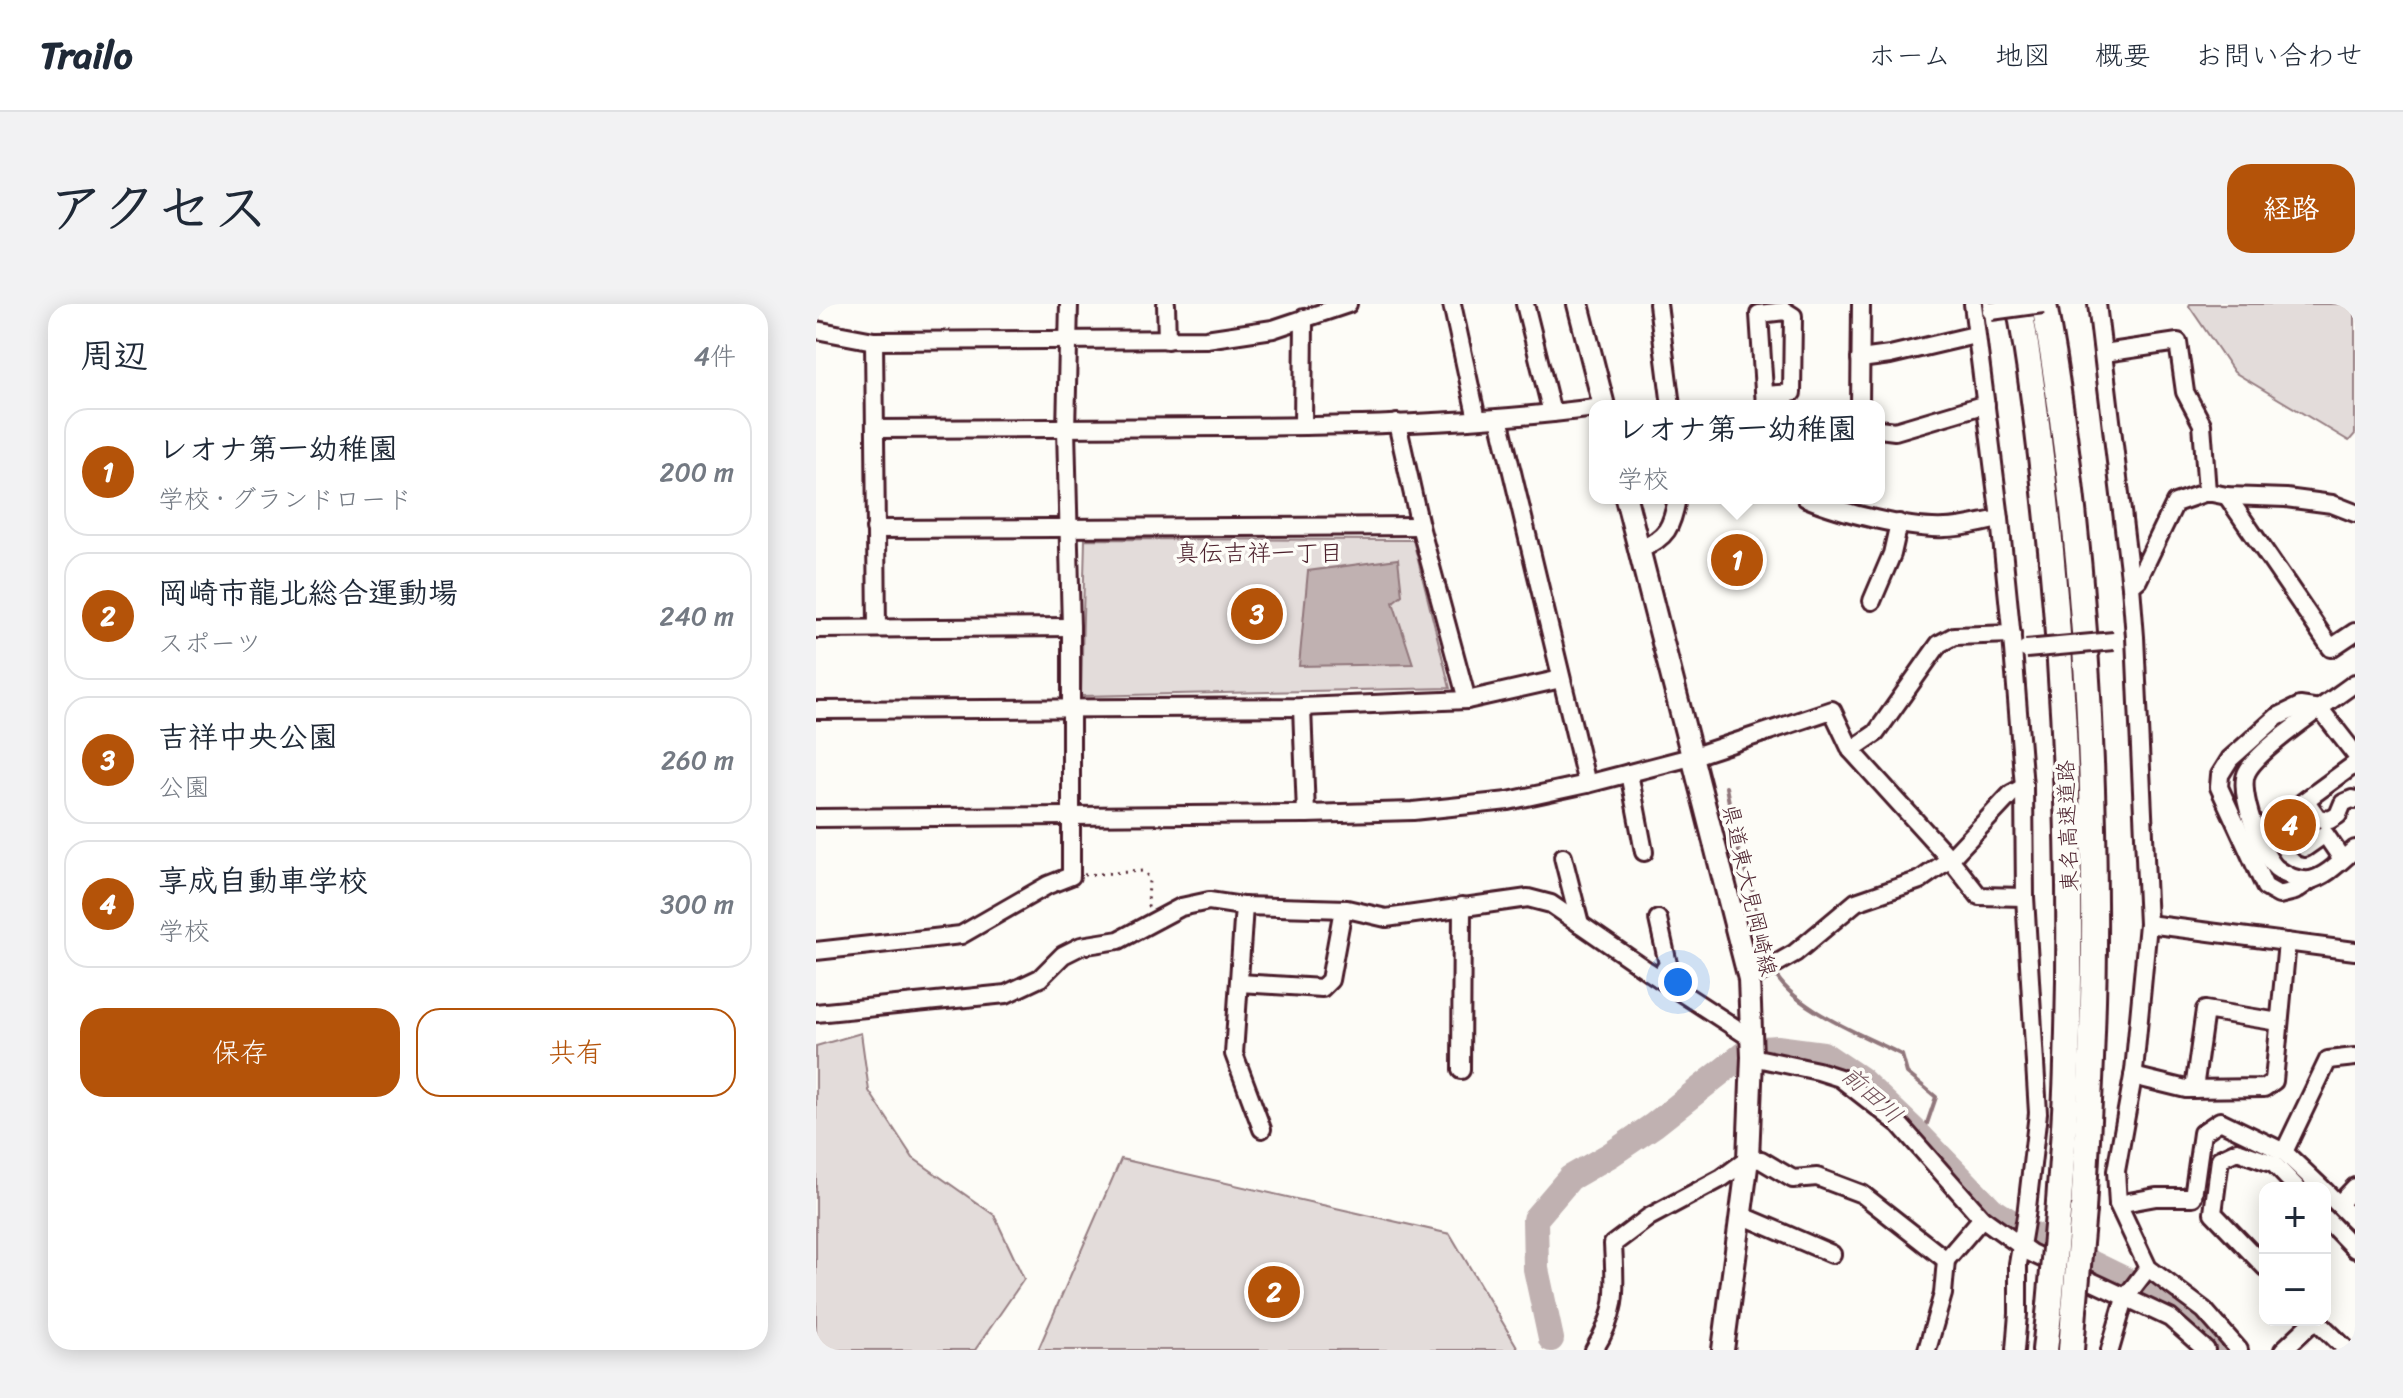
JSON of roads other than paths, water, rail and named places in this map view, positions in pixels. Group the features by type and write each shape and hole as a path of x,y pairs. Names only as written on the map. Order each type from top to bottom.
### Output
{"highway":[{"name":"東名高速道路","path":"2019,304 2044,476 2065,736 2068,1036 2059,1203 2045,1350"},
{"name":"東名高速道路","path":"2044,304 2070,487 2090,733 2094,902 2091,1066 2071,1350"}],"main road":[{"path":"1578,304 1602,400"},
{"name":"県道東大見岡崎線","path":"1628,504 1749,979 1752,1047 1748,1159 1723,1350"}],"street":[{"path":"816,951 961,935 1048,885 1071,876 1071,627 1066,429 1069,304"},
{"path":"1166,304 1167,340"},
{"path":"816,330 874,341 1167,340 1231,336 1273,329 1348,304"},
{"path":"1525,304 1552,413"},
{"path":"1658,304 1670,400"},
{"path":"1860,400 1861,304"},
{"path":"2015,1350 2018,1264 2038,1113 2025,897 2024,787 2017,644 1975,335 1980,310 2044,304"},
{"path":"2097,304 2131,586 2148,924 2133,1076 2116,1171 2118,1204 2148,1268 2204,1310 2239,1350"},
{"path":"1458,305 1477,419"},
{"path":"1785,311 1793,316 1792,393 1765,400 1759,314 1785,311"},
{"path":"1303,426 1304,318"},
{"path":"1860,359 1975,335"},
{"path":"874,341 877,628"},
{"path":"2104,353 2178,342 2185,392 2202,424 2207,492"},
{"path":"1885,430 1895,431 1986,404"},
{"path":"875,429 1303,426 1499,418 1589,409"},
{"path":"1499,418 1587,784"},
{"path":"1397,423 1420,526 1467,700"},
{"path":"2131,586 2138,580 2175,503 2207,492 2332,504 2355,513"},
{"path":"2227,496 2331,648 2355,632"},
{"path":"1639,550 1667,533 1675,504"},
{"path":"1820,504 1899,523 1946,528 2000,519"},
{"path":"1872,601 1892,554 1899,523"},
{"path":"875,529 1420,526"},
{"path":"816,629 1071,627"},
{"path":"1851,750 1876,733 1939,644 1954,636 2017,644 2114,641 2135,637"},
{"path":"816,710 1302,707 1467,700 1561,679"},
{"path":"2311,880 2291,877 2274,866 2258,835 2243,789 2246,772 2261,754 2355,683"},
{"path":"2283,817 2305,848 2325,834 2349,854 2295,891 2279,895 2265,887 2219,787 2220,775 2230,759 2277,717 2300,706 2320,709 2355,754"},
{"path":"1302,707 1306,814"},
{"path":"816,818 1306,814 1454,807 1508,801 1587,784 1691,757 1832,710 1851,750 1950,859 1979,896 2025,897"},
{"path":"2258,835 2355,764"},
{"path":"1629,773 1644,852"},
{"path":"1749,979 1795,953 1856,902 1920,880 1950,859 2011,794 2024,787"},
{"path":"2306,801 2318,818 2330,820 2338,815 2343,803 2355,800"},
{"path":"1563,857 1580,924"},
{"path":"816,1013 1006,994 1040,978 1063,955 1081,946 1119,940 1181,907 1209,901 1244,906 1343,909 1386,918 1528,898 1551,904 1752,1047 1840,1078 1899,1124 1982,1218 2031,1253 2170,1318 2206,1350"},
{"path":"1244,906 1234,1054 1262,1129"},
{"path":"1461,1070 1462,906"},
{"path":"1239,983 1322,988 1330,980 1343,909"},
{"path":"1658,919 1668,964 1659,978"},
{"path":"2148,924 2355,951"},
{"path":"2133,1076 2186,1089 2264,1088 2274,1081 2287,942"},
{"path":"2194,1089 2205,1010 2279,1022"},
{"path":"2284,1152 2328,1060 2355,1057"},
{"path":"2118,1204 2156,1197 2193,1197 2202,1133 2220,1121 2284,1152 2316,1182"},
{"path":"2259,1261 2213,1213 2220,1159 2237,1151 2274,1164 2291,1182"},
{"path":"1594,1350 1607,1328 1615,1297 1613,1244 1649,1217 1722,1178 1748,1159 1761,1160 1793,1179 1817,1177 1862,1194 1946,1260"},
{"path":"2339,1204 2355,1187"},
{"path":"2331,1196 2355,1221"},
{"path":"1741,1215 1832,1254"},
{"path":"1927,1350 1943,1294 1946,1260 1982,1218"},
{"path":"2331,1224 2355,1249"},
{"path":"2110,1350 2125,1298 2148,1268"},
{"path":"2283,1350 2309,1326"},
{"path":"2322,1326 2347,1350"}],"waterway":[{"path":"1726,787 1741,864 1751,882 1762,949 1769,962"},
{"path":"1773,970 1782,984 1812,1009 1902,1055 1907,1073 1936,1097 1922,1138"},
{"name":"前田川","path":"1551,1339 1536,1269 1535,1219 1570,1178 1654,1125 1749,1050 1777,1048 1823,1054 1860,1079 1992,1210 2023,1230 2169,1301 2211,1335 2223,1350"}],"place":[{"name":"レオナ第一幼稚園","path":"1737,560"},
{"name":"吉祥中央公園","path":"1257,614"},
{"name":"享成自動車学校","path":"2290,825"},
{"name":"岡崎市龍北総合運動場","path":"1274,1292"}],"district":[{"name":"真伝吉祥一丁目","path":"1259,553"}]}
